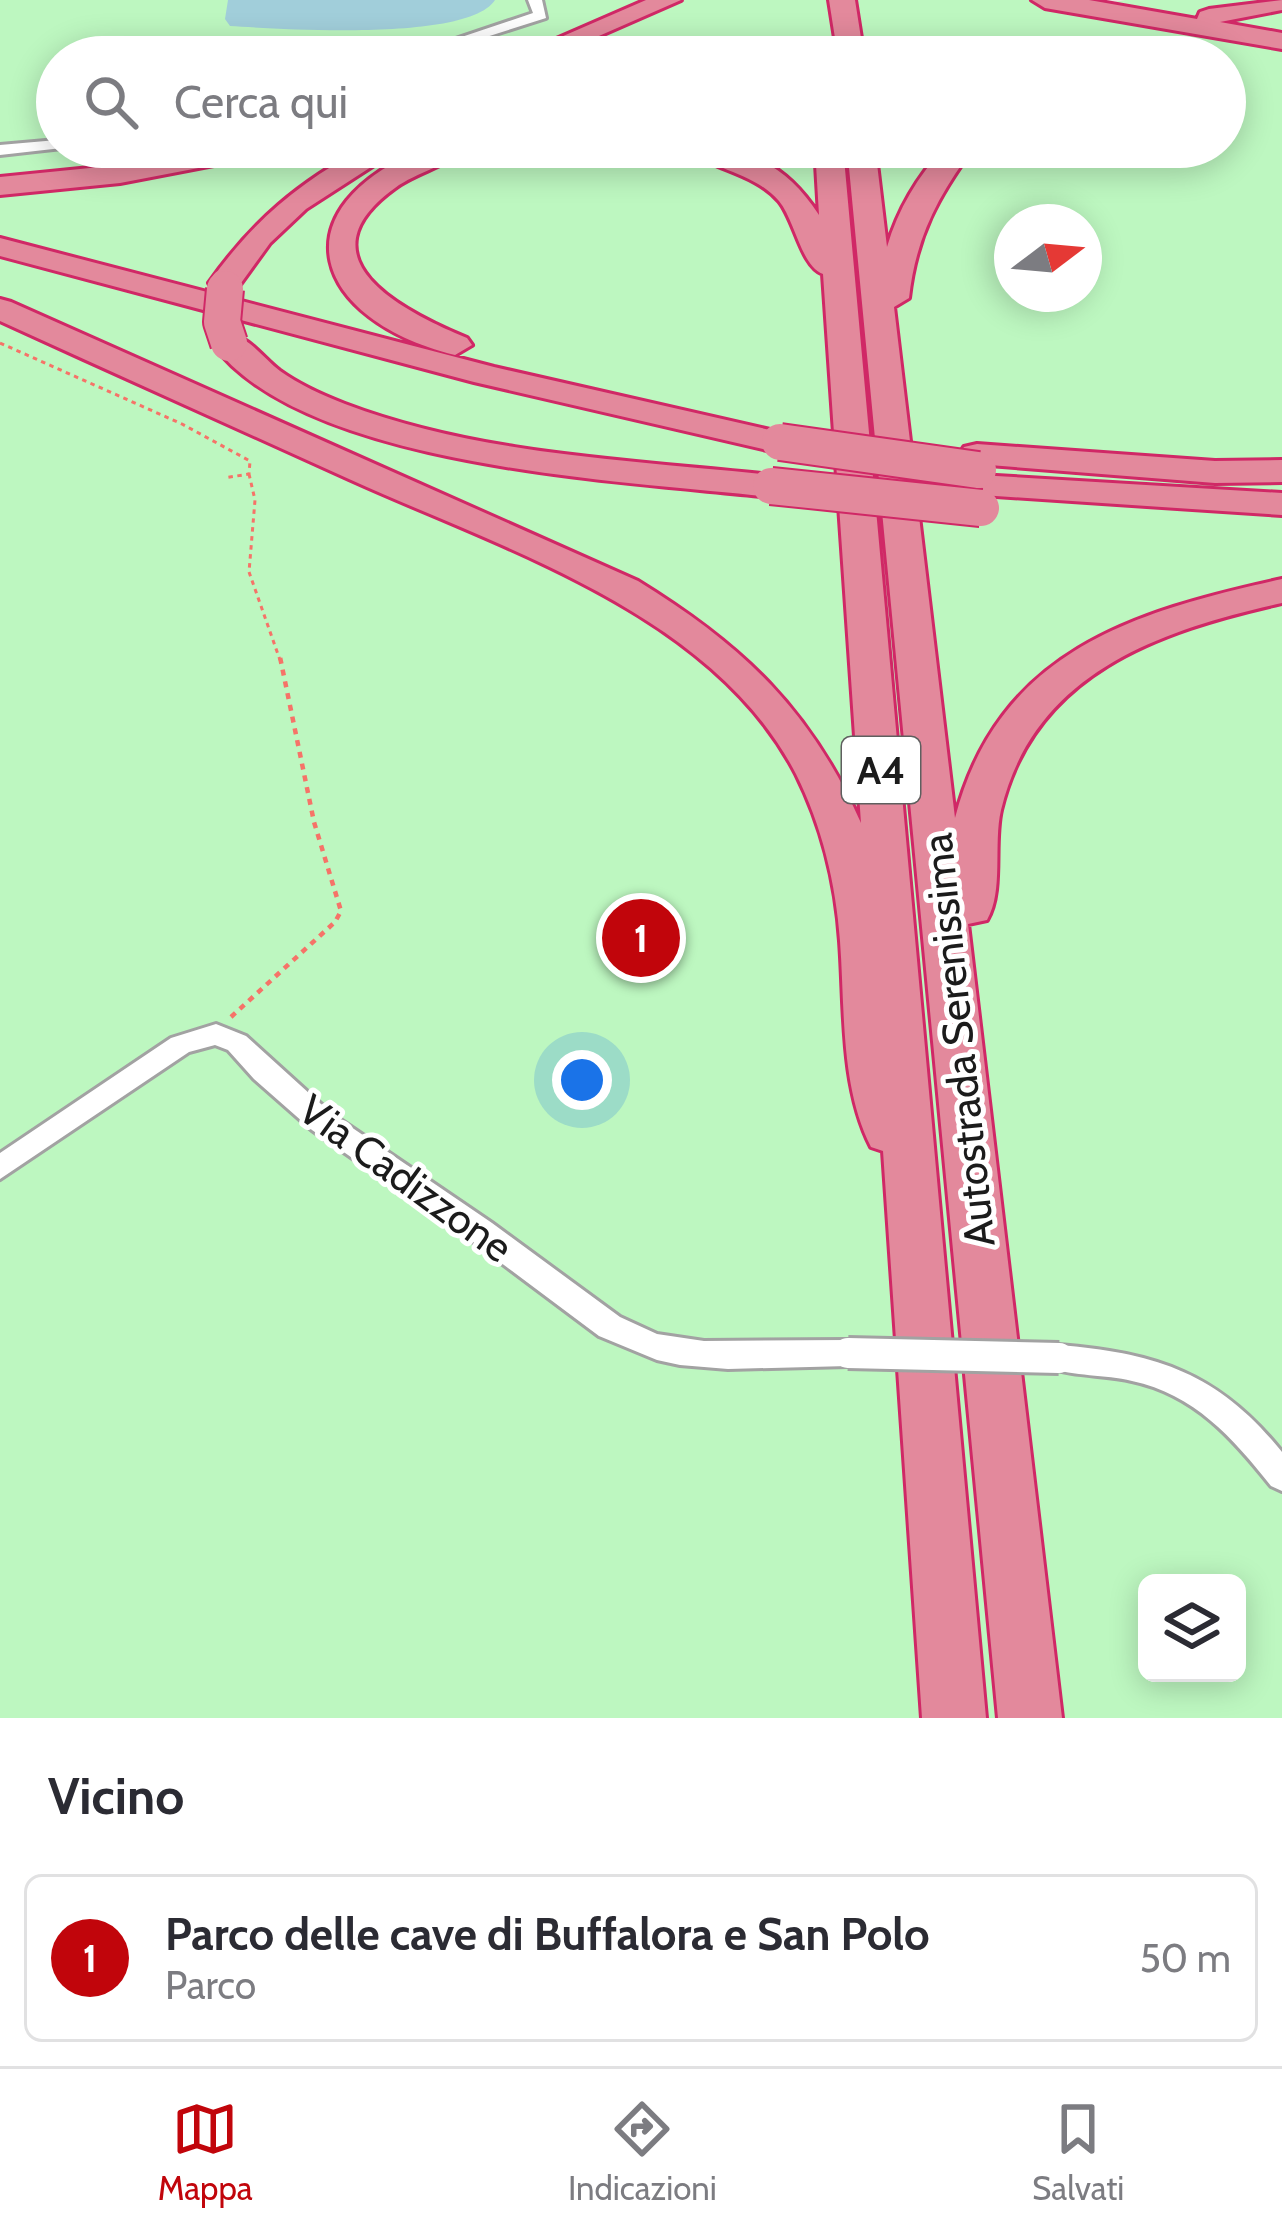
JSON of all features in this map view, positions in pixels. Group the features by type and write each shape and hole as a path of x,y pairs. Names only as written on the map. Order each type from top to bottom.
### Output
{"highway":[{"path":"580,36 669,0"},
{"path":"602,36 669,0"},
{"path":"842,0 848,36"},
{"path":"1045,0 1282,41"},
{"path":"1103,12 1199,17 1244,13 1282,2"},
{"path":"1246,62 1282,63"},
{"path":"0,186 151,168"},
{"path":"353,168 279,213 255,237 225,283 222,322 229,343 246,365 290,396 397,434 494,451 778,453 979,480 1282,490"},
{"path":"403,168 360,200 342,234 340,251 360,292 415,327 778,453"},
{"path":"753,168 790,192 813,222 864,318"},
{"name":"Autostrada Serenissima","path":"834,168 864,318 978,1234 1030,1718"},
{"name":"Autostrada Serenissima","path":"861,168 864,318 919,1233 954,1718"},
{"path":"864,318 913,211 945,168"},
{"path":"0,247 778,453"},
{"path":"0,263 667,435 979,480 1282,504"},
{"path":"0,309 623,589 702,638 752,681 811,760 852,858 871,1058 919,1233"},
{"path":"979,480 1282,471"},
{"path":"979,480 1098,519 1282,526"},
{"path":"978,1234 983,1086 968,863 973,815 990,767 1020,715 1047,687 1082,663 1176,617 1282,591"}],"street":[{"path":"473,36 541,14 535,0"},
{"path":"0,150 36,147"},
{"path":"0,1168 180,1045 216,1034"},
{"name":"Via Cadizzone","path":"216,1034 237,1043 354,1148 481,1231 608,1325 656,1346 705,1354 848,1353 1118,1362 1175,1377 1236,1420 1282,1476"}],"path":[{"path":"0,343 250,460 255,500 249,572 276,639 314,822 341,911 216,1034"},
{"path":"224,478 249,474"}],"green space":[{"path":"0,0 1070,0 1099,5 1125,0 1282,0 1282,1718 0,1718"}],"water":[{"path":"228,0 495,0 478,13 449,22 329,30 230,26 225,19"}],"place":[{"name":"Parco delle cave di Buffalora e San Polo","path":"641,938"}]}
